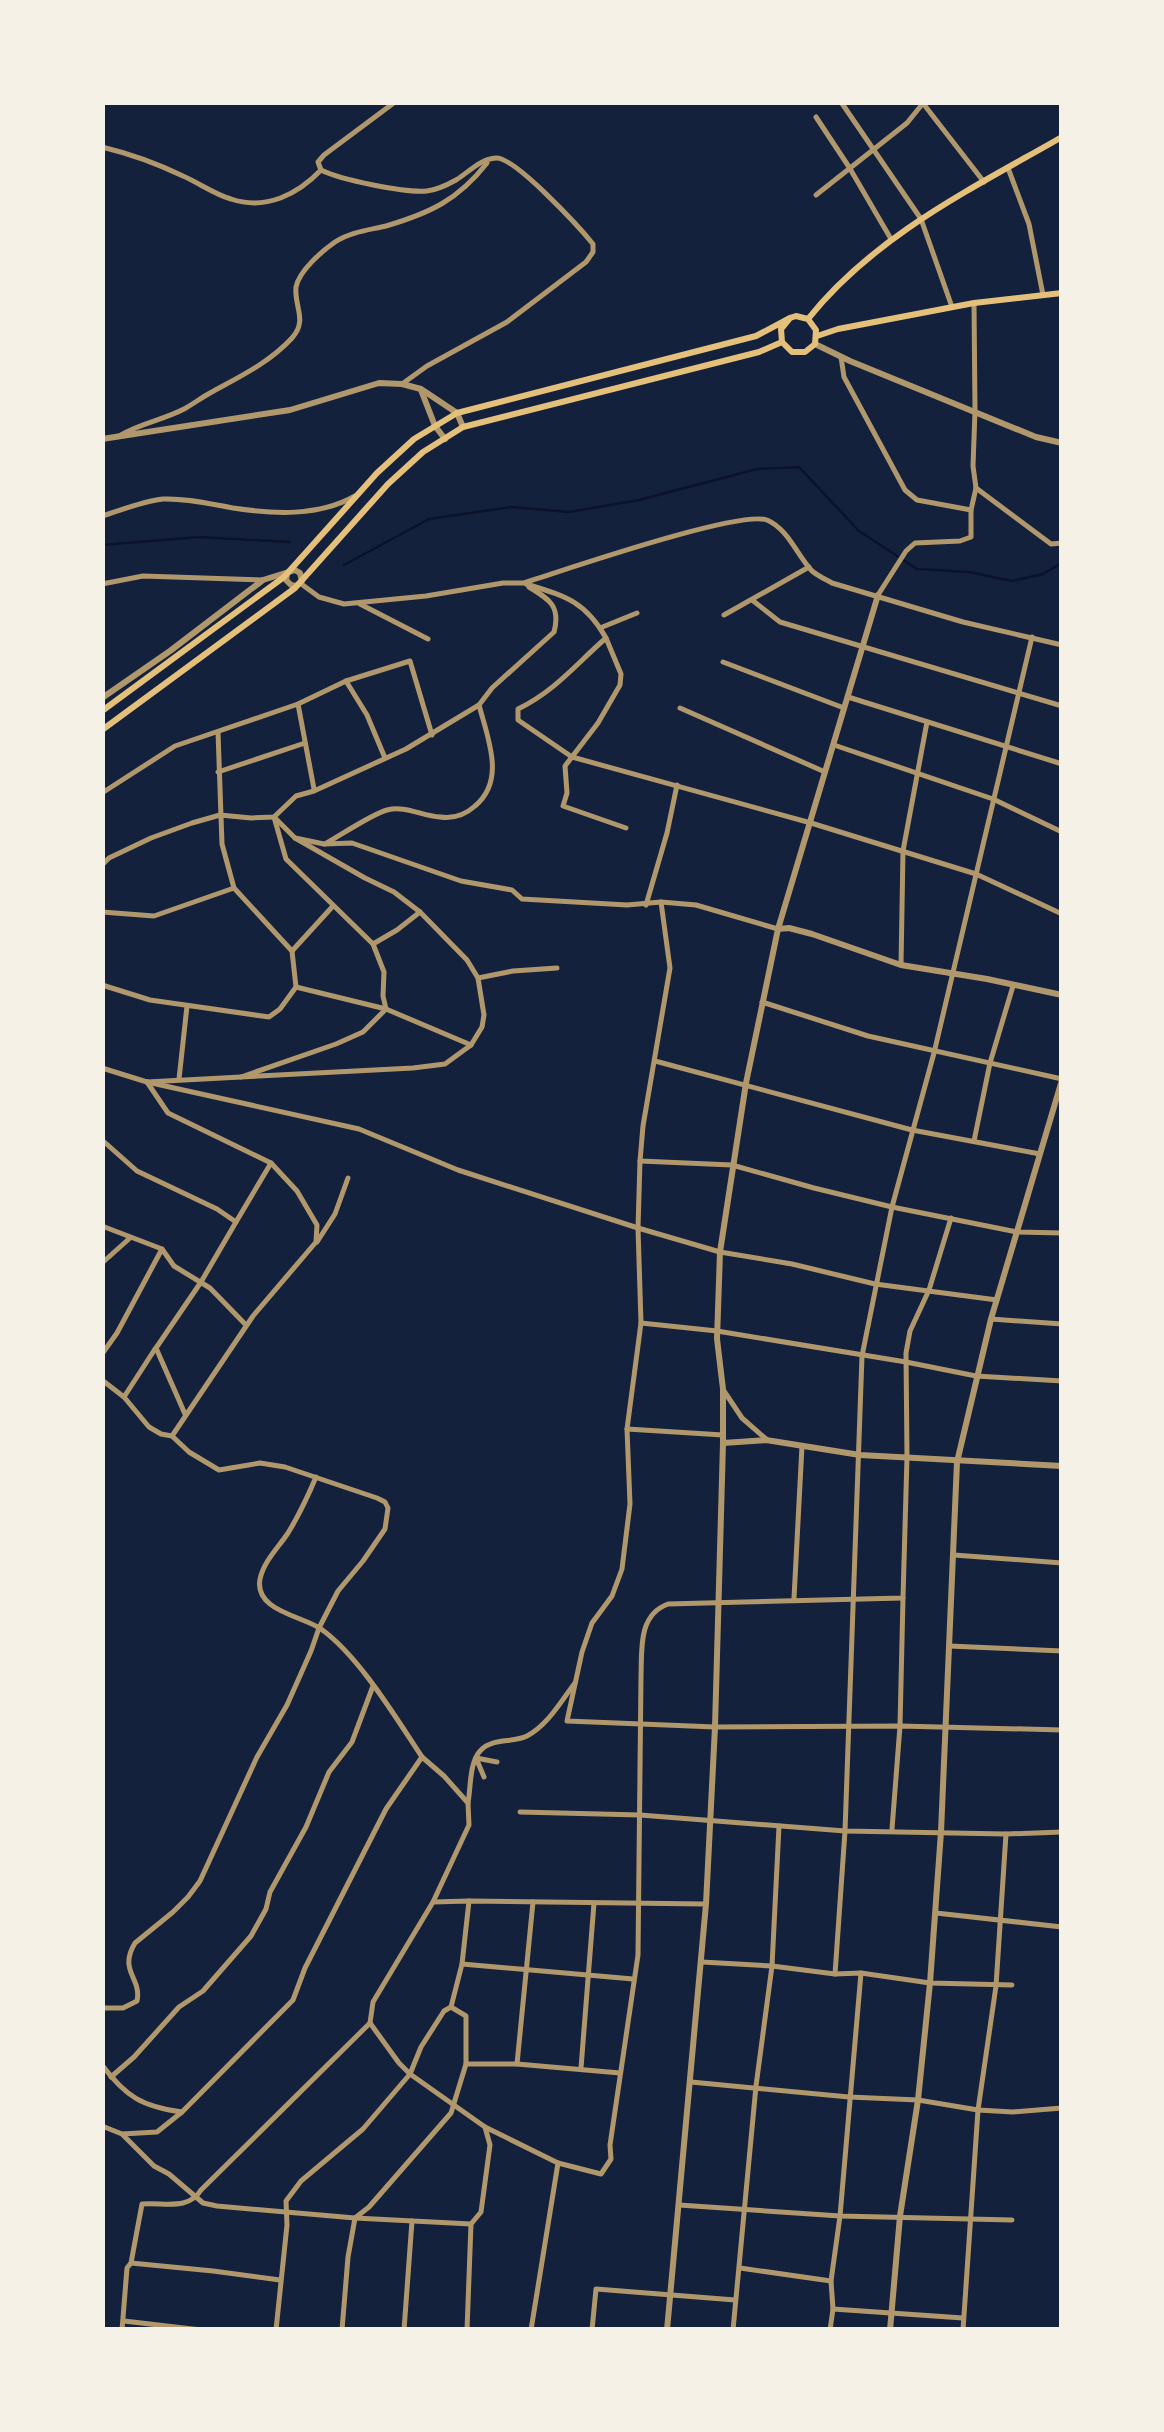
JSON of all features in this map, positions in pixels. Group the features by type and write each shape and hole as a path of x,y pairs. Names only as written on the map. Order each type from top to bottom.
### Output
{"main road":[{"path":"808,319 892,239 1062,138"},
{"path":"790,318 781,330 782,342 798,353 838,329 974,302 1062,293"},
{"path":"102,710 288,573 377,472 414,439 457,412 756,336 796,316 813,323 816,340"},
{"path":"102,730 300,583 388,484 423,452 464,427 759,352 782,342"}],"street":[{"path":"321,170 318,162 324,156 394,102"},
{"path":"840,102 921,219 952,306"},
{"path":"816,195 907,124 923,103 984,182"},
{"path":"816,117 892,239"},
{"path":"102,147 148,160 237,202 263,203 284,198 308,184 321,170"},
{"path":"321,170 414,192 432,191 479,163 498,158 524,174 593,244 586,262 507,322 402,384"},
{"path":"120,436 184,409 236,380 292,338 301,318 296,288 300,276 332,244 344,236 405,220 450,200 489,161"},
{"path":"1008,168 1030,224 1043,295"},
{"path":"667,2330 702,1962 711,1821 723,1439 717,1331 720,1252 732,1165 778,929 878,595 915,543 960,541 971,536 976,488 974,302"},
{"path":"816,340 841,357 1036,437 1062,443"},
{"path":"841,357 844,377 905,490 917,500 971,510"},
{"path":"102,439 290,410 378,383 420,389 457,412 464,427"},
{"path":"420,389 435,426 445,438"},
{"path":"976,488 1051,544 1062,543"},
{"path":"102,516 159,499 295,512 340,504 358,494"},
{"path":"288,573 288,584 300,583 319,597 344,604 426,596 523,583 684,534 747,518 763,518 778,526 815,574 832,582 963,622 1062,645"},
{"path":"724,616 809,566"},
{"path":"102,584 144,576 263,580 288,573"},
{"path":"102,698 263,580"},
{"path":"523,583 579,604 606,638 621,674 620,685 566,766 563,806 626,828"},
{"path":"102,865 151,838 220,815 274,817 296,796 406,750 479,705 492,688 554,632 555,611 549,599 523,583"},
{"path":"752,600 780,622 1062,706"},
{"path":"357,603 428,639"},
{"path":"600,628 637,613"},
{"path":"835,1974 845,1830 862,1356 892,1207 934,1053 1032,637"},
{"path":"606,638 560,683 541,698 518,708 518,720 572,757 811,823 976,874 1062,914"},
{"path":"102,792 174,746 410,661 432,735"},
{"path":"722,662 844,708"},
{"path":"346,681 367,715 385,758"},
{"path":"848,697 1062,764"},
{"path":"298,704 314,791"},
{"path":"324,844 387,810 407,809 444,818 466,814 482,800 492,785 493,765 479,705"},
{"path":"680,708 825,772"},
{"path":"901,965 903,851 928,722"},
{"path":"102,985 150,1000 269,1017 296,987 292,951 234,888 222,844 218,732"},
{"path":"218,772 304,743"},
{"path":"834,745 993,799 1062,832"},
{"path":"646,905 677,785"},
{"path":"146,1082 445,1064 471,1045 482,1026 478,978 467,960 420,912 394,892 295,838 274,817"},
{"path":"274,817 286,860 373,944 384,972 386,1009"},
{"path":"295,838 324,844 352,843 461,882 512,890 522,899 696,904 778,929 812,934 901,965 1062,996"},
{"path":"102,912 154,916 234,888"},
{"path":"661,902 670,968 640,1161 641,1323 627,1429 630,1504 622,1569 612,1596 592,1622 567,1721 715,1728 945,1726 1062,1730"},
{"path":"292,951 333,906"},
{"path":"373,944 420,912"},
{"path":"478,978 557,968"},
{"path":"974,1141 1012,986"},
{"path":"296,987 386,1009 471,1045"},
{"path":"762,1002 934,1053 1062,1079 996,1300 957,1462 936,1913 890,2330"},
{"path":"179,1079 187,1006"},
{"path":"241,1077 363,1032 386,1009"},
{"path":"655,1060 912,1130 1040,1154"},
{"path":"102,1068 146,1082 359,1129 458,1170 720,1252 876,1284 996,1300"},
{"path":"146,1082 168,1112 270,1162 297,1191 317,1226 316,1242"},
{"path":"102,1140 137,1171 217,1208 236,1222"},
{"path":"640,1161 732,1165 892,1207 1017,1232 1062,1233"},
{"path":"124,1398 201,1282 270,1162"},
{"path":"172,1436 246,1325 316,1242 335,1214 348,1178"},
{"path":"892,1830 900,1726 906,1362 910,1331 951,1218"},
{"path":"102,1226 162,1250 174,1266 201,1282 246,1325"},
{"path":"102,1262 130,1238"},
{"path":"102,1354 162,1250"},
{"path":"991,1319 1062,1324"},
{"path":"641,1323 717,1331 976,1376 1062,1381"},
{"path":"156,1348 185,1414"},
{"path":"102,1380 149,1427 172,1436 219,1470 260,1462 285,1467 377,1498 388,1508 385,1529 338,1590 287,1706 257,1756 200,1881 129,1952 127,1964 139,1993 137,2001 122,2008 102,2008"},
{"path":"723,1389 742,1418 766,1440"},
{"path":"627,1429 766,1440 860,1455 1062,1466"},
{"path":"794,1599 802,1446"},
{"path":"316,1477 296,1520 264,1568 260,1587 263,1595 280,1612 319,1628 339,1645 422,1757 468,1803"},
{"path":"954,1554 1062,1562"},
{"path":"370,2024 410,2074 484,2127 558,2163 601,2174 611,2159 638,1955 640,1725 643,1636 648,1618 657,1608 668,1604 902,1598"},
{"path":"949,1646 1062,1650"},
{"path":"122,2330 127,2268 142,2204 189,2203 196,2198 370,2024 373,2002 434,1902 469,1825 473,1764 480,1750 515,1740 537,1728 577,1680"},
{"path":"112,2078 179,2007 203,1991 252,1936 329,1772 352,1742 373,1686"},
{"path":"122,2134 157,2132 182,2112 293,2000 305,1968 386,1810 422,1757"},
{"path":"476,1758 497,1762"},
{"path":"476,1758 484,1777"},
{"path":"520,1812 640,1815 845,1830 1062,1832"},
{"path":"733,2330 756,2086 772,1966 779,1826"},
{"path":"962,2330 978,2110 996,1986 1006,1834"},
{"path":"276,2330 286,2201 301,2181 363,2128 410,2074 421,2047 450,2007 462,1964 469,1901"},
{"path":"434,1902 706,1904"},
{"path":"516,2064 533,1902"},
{"path":"581,2068 594,1904"},
{"path":"936,1913 1062,1926"},
{"path":"702,1962 930,1983 1012,1985"},
{"path":"462,1964 634,1979"},
{"path":"830,2330 831,2281 860,1974"},
{"path":"342,2330 348,2257 356,2218 450,2113 466,2064 466,2016 450,2007"},
{"path":"466,2064 620,2073"},
{"path":"102,2065 116,2084 136,2098 156,2108 182,2112"},
{"path":"691,2082 918,2100 978,2110 1062,2108"},
{"path":"102,2126 122,2134 154,2166 203,2203 356,2218 471,2224"},
{"path":"467,2330 471,2224 481,2212 490,2145 484,2127"},
{"path":"531,2330 558,2163"},
{"path":"679,2205 840,2216 1012,2220"},
{"path":"404,2330 412,2221"},
{"path":"130,2263 280,2280"},
{"path":"740,2268 831,2281"},
{"path":"592,2330 596,2289 735,2300"},
{"path":"833,2308 963,2318"},
{"path":"124,2321 201,2330"}],"waterway":[{"path":"344,565 429,519 511,507 569,512 639,500 757,469 799,467 859,531 917,569 969,572 1012,581 1043,574 1062,563"},
{"path":"102,545 199,537 290,542"}]}
